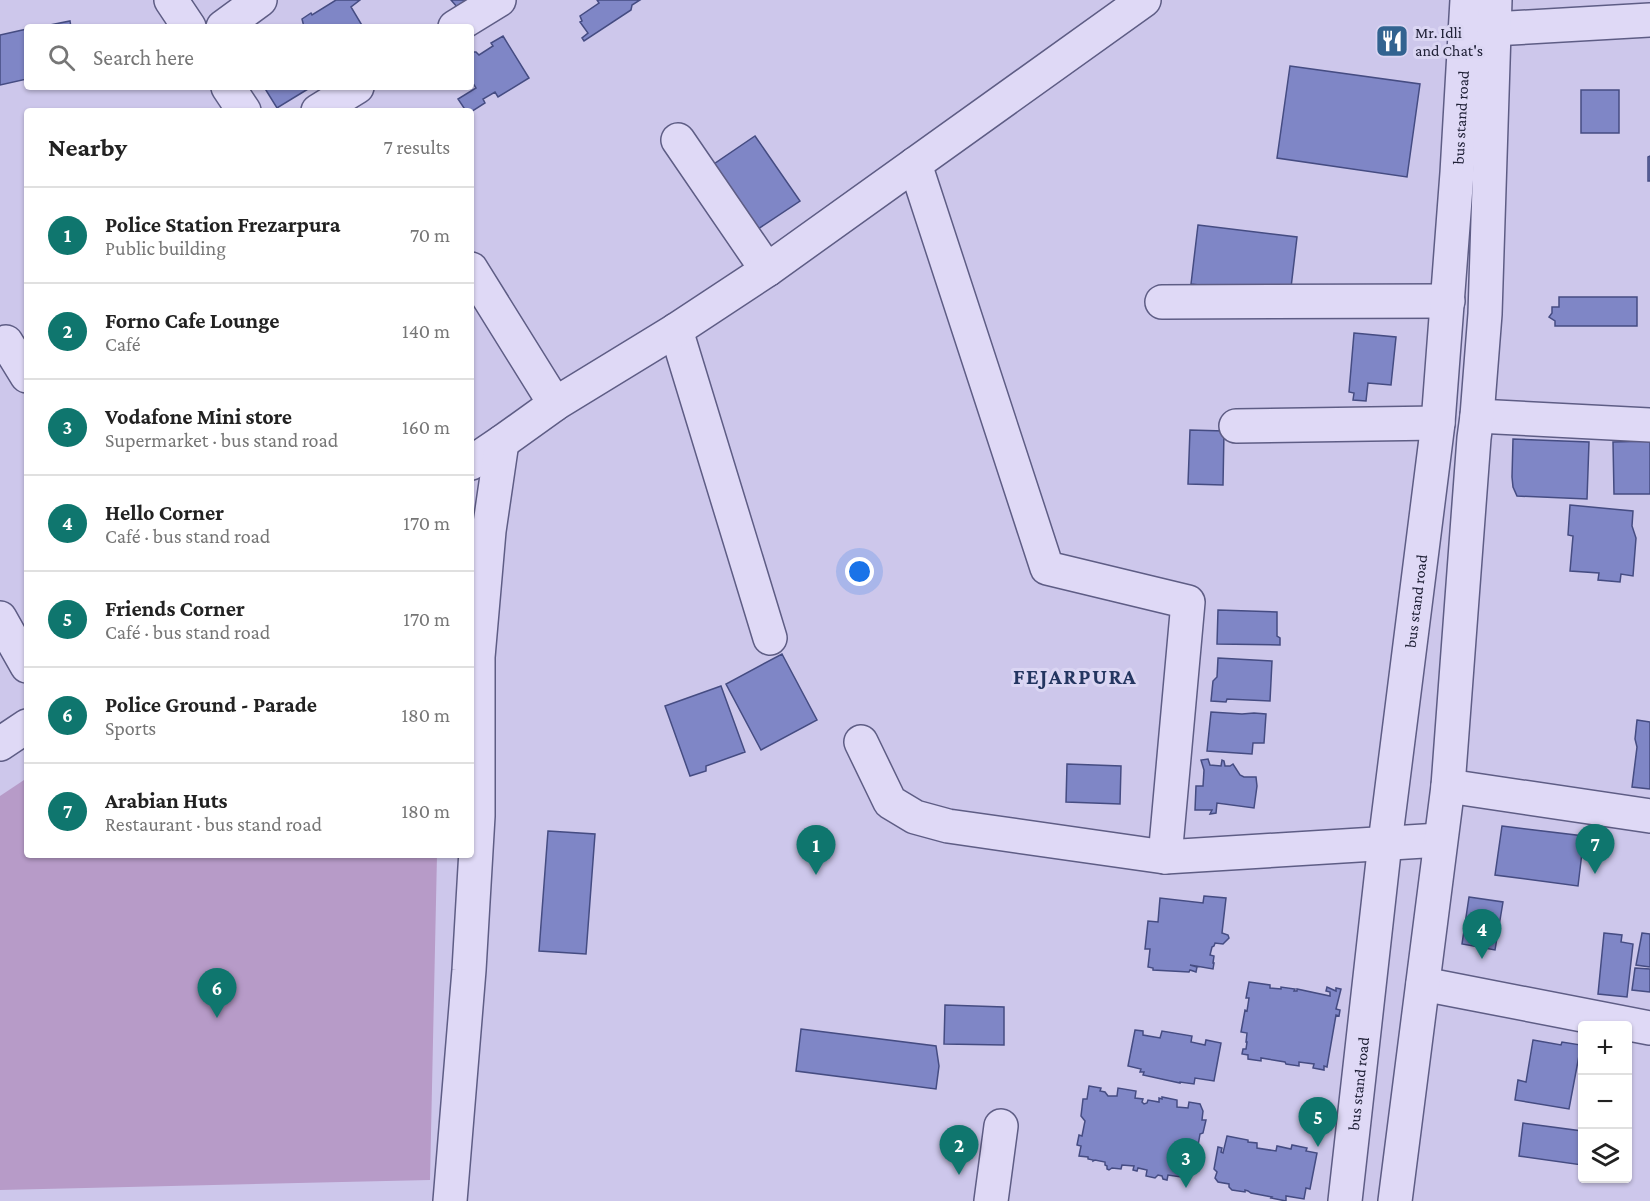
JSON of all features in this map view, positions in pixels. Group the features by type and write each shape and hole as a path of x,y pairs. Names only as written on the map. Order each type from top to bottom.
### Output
{"street":[{"path":"171,0 187,24"},
{"path":"227,24 260,0"},
{"path":"460,24 498,0"},
{"path":"474,459 555,404 676,330 767,270 1144,0"},
{"name":"bus stand road","path":"1345,1201 1385,843 1438,423 1457,173 1467,0"},
{"path":"1494,14 1650,20"},
{"name":"bus stand road","path":"1395,1201 1448,786 1485,314 1494,14"},
{"path":"230,90 242,108"},
{"path":"323,108 352,90"},
{"path":"359,90 370,108"},
{"path":"678,141 767,270"},
{"path":"915,164 1047,568 1188,602 1165,857"},
{"path":"474,274 555,404"},
{"path":"1162,302 1448,301"},
{"path":"676,330 770,638"},
{"path":"6,342 24,371"},
{"path":"1477,416 1650,425"},
{"path":"1236,426 1438,423"},
{"path":"450,1201 470,970 477,828 478,657 489,531 502,442"},
{"path":"0,618 24,661"},
{"path":"0,744 24,728"},
{"path":"861,742 890,802 915,817 948,826 1165,857 1440,840"},
{"path":"1448,786 1650,816"},
{"path":"1423,984 1650,1028"},
{"path":"991,1201 1001,1126"}],"shaded area":[{"path":"24,780 24,858 437,858 430,1180 0,1190 0,796"}],"building":[{"path":"336,0 360,0 351,7 361,24 303,24 302,19 311,13 312,15"},
{"path":"451,0 469,0 458,8"},
{"path":"597,0 640,0 632,5 631,10 584,41 582,38 588,33 580,22 582,21 580,16 599,3"},
{"path":"70,21 70,24 55,24"},
{"path":"24,30 24,80 0,85 0,35"},
{"path":"503,36 529,78 498,97 495,92 483,99 485,103 474,110 474,108 464,108 458,99 476,88 474,85 474,52 479,55 493,46 491,43"},
{"path":"1290,66 1420,84 1407,177 1277,158"},
{"path":"266,90 306,90 277,108"},
{"path":"1581,90 1619,90 1619,133 1581,133"},
{"path":"755,136 800,201 755,231 711,166"},
{"path":"1650,156 1650,181 1648,181 1648,157"},
{"path":"1198,225 1297,237 1290,296 1191,284"},
{"path":"1559,297 1637,297 1637,326 1555,326 1555,321 1549,317 1552,307 1559,307"},
{"path":"1354,333 1396,337 1391,385 1368,383 1366,401 1353,400 1354,393 1349,392"},
{"path":"1190,430 1224,431 1223,485 1188,484"},
{"path":"1513,439 1589,442 1587,499 1517,496 1512,477"},
{"path":"1650,441 1650,494 1614,494 1613,442"},
{"path":"1570,505 1633,511 1632,526 1636,538 1633,576 1621,574 1620,582 1598,580 1599,573 1570,571 1573,536 1568,535"},
{"path":"1218,610 1277,612 1277,636 1280,638 1280,645 1217,644"},
{"path":"782,654 817,720 761,750 726,684"},
{"path":"1218,658 1272,661 1270,701 1227,699 1226,702 1211,701 1213,681 1217,677"},
{"path":"721,686 745,752 706,766 706,771 690,776 665,706"},
{"path":"1211,712 1266,714 1264,743 1253,743 1252,754 1207,751"},
{"path":"1637,720 1650,722 1650,789 1632,787 1637,747 1635,739"},
{"path":"1208,759 1210,765 1221,766 1222,760 1225,766 1233,764 1244,777 1256,777 1254,808 1217,803 1216,813 1210,814 1212,810 1195,810 1196,786 1203,786 1204,770 1201,760"},
{"path":"1067,764 1121,766 1120,804 1066,802"},
{"path":"1502,826 1584,836 1578,886 1495,875"},
{"path":"548,831 595,834 586,954 539,951"},
{"path":"1204,896 1226,898 1222,933 1228,935 1229,938 1223,944 1215,943 1212,947 1210,955 1214,956 1213,969 1190,965 1197,967 1196,972 1190,970 1189,972 1153,970 1148,967 1150,949 1145,949 1148,921 1158,922 1160,898 1203,903"},
{"path":"1469,897 1503,902 1495,950 1462,944"},
{"path":"1604,933 1622,935 1621,942 1633,944 1627,997 1598,994"},
{"path":"1642,933 1650,934 1650,967 1636,965"},
{"path":"1635,968 1650,969 1650,992 1632,990"},
{"path":"1249,982 1270,985 1270,988 1281,989 1281,987 1295,989 1294,991 1297,989 1330,996 1330,992 1326,991 1327,987 1336,991 1336,988 1341,989 1336,1009 1340,1010 1339,1016 1336,1015 1327,1067 1324,1066 1324,1070 1313,1068 1314,1064 1299,1062 1299,1066 1261,1058 1261,1061 1248,1059 1248,1055 1242,1054 1247,1042 1247,1033 1241,1032 1245,1010 1247,1011 1249,998 1246,998"},
{"path":"945,1005 1004,1007 1004,1045 944,1044"},
{"path":"801,1029 936,1046 939,1066 936,1089 796,1071"},
{"path":"1135,1030 1143,1031 1143,1035 1160,1038 1162,1031 1192,1036 1191,1042 1205,1045 1206,1040 1221,1043 1214,1081 1195,1078 1194,1084 1180,1083 1143,1075 1144,1072 1140,1072 1141,1069 1128,1066"},
{"path":"1533,1040 1561,1045 1562,1042 1578,1045 1578,1061 1569,1109 1515,1100 1518,1080 1526,1082"},
{"path":"1089,1086 1101,1088 1100,1091 1105,1092 1108,1096 1117,1096 1118,1088 1136,1091 1135,1098 1143,1099 1144,1104 1148,1100 1159,1102 1159,1098 1162,1099 1162,1097 1177,1100 1177,1107 1188,1108 1189,1102 1200,1104 1203,1111 1202,1120 1206,1120 1203,1133 1200,1134 1196,1157 1199,1159 1198,1167 1195,1170 1192,1169 1190,1178 1183,1177 1184,1174 1182,1174 1181,1177 1168,1175 1167,1180 1158,1175 1155,1178 1146,1176 1147,1170 1138,1168 1137,1171 1133,1170 1134,1166 1122,1165 1121,1169 1109,1170 1105,1162 1079,1156 1081,1146 1077,1145 1079,1135 1082,1136 1085,1121 1081,1116 1083,1099 1087,1099"},
{"path":"1523,1123 1578,1130 1578,1164 1519,1156"},
{"path":"1227,1136 1257,1143 1257,1148 1276,1151 1277,1146 1291,1149 1292,1145 1317,1153 1310,1189 1306,1188 1304,1199 1286,1196 1286,1201 1245,1190 1245,1192 1232,1190 1229,1184 1218,1182 1215,1178 1217,1172 1214,1169 1218,1147 1222,1148 1223,1153"}],"place":[{"name":"Mr. Idli and Chat's","path":"1392,41"},
{"name":"Arabian Huts","path":"1595,874"},
{"name":"Police Station Frezarpura","path":"816,875"},
{"name":"Hello Corner","path":"1482,959"},
{"name":"Police Ground - Parade","path":"217,1018"},
{"name":"Friends Corner","path":"1318,1147"},
{"name":"Forno Cafe Lounge","path":"959,1175"},
{"name":"Vodafone Mini store","path":"1186,1188"}],"district":[{"name":"FEJARPURA","path":"1075,676"}]}
